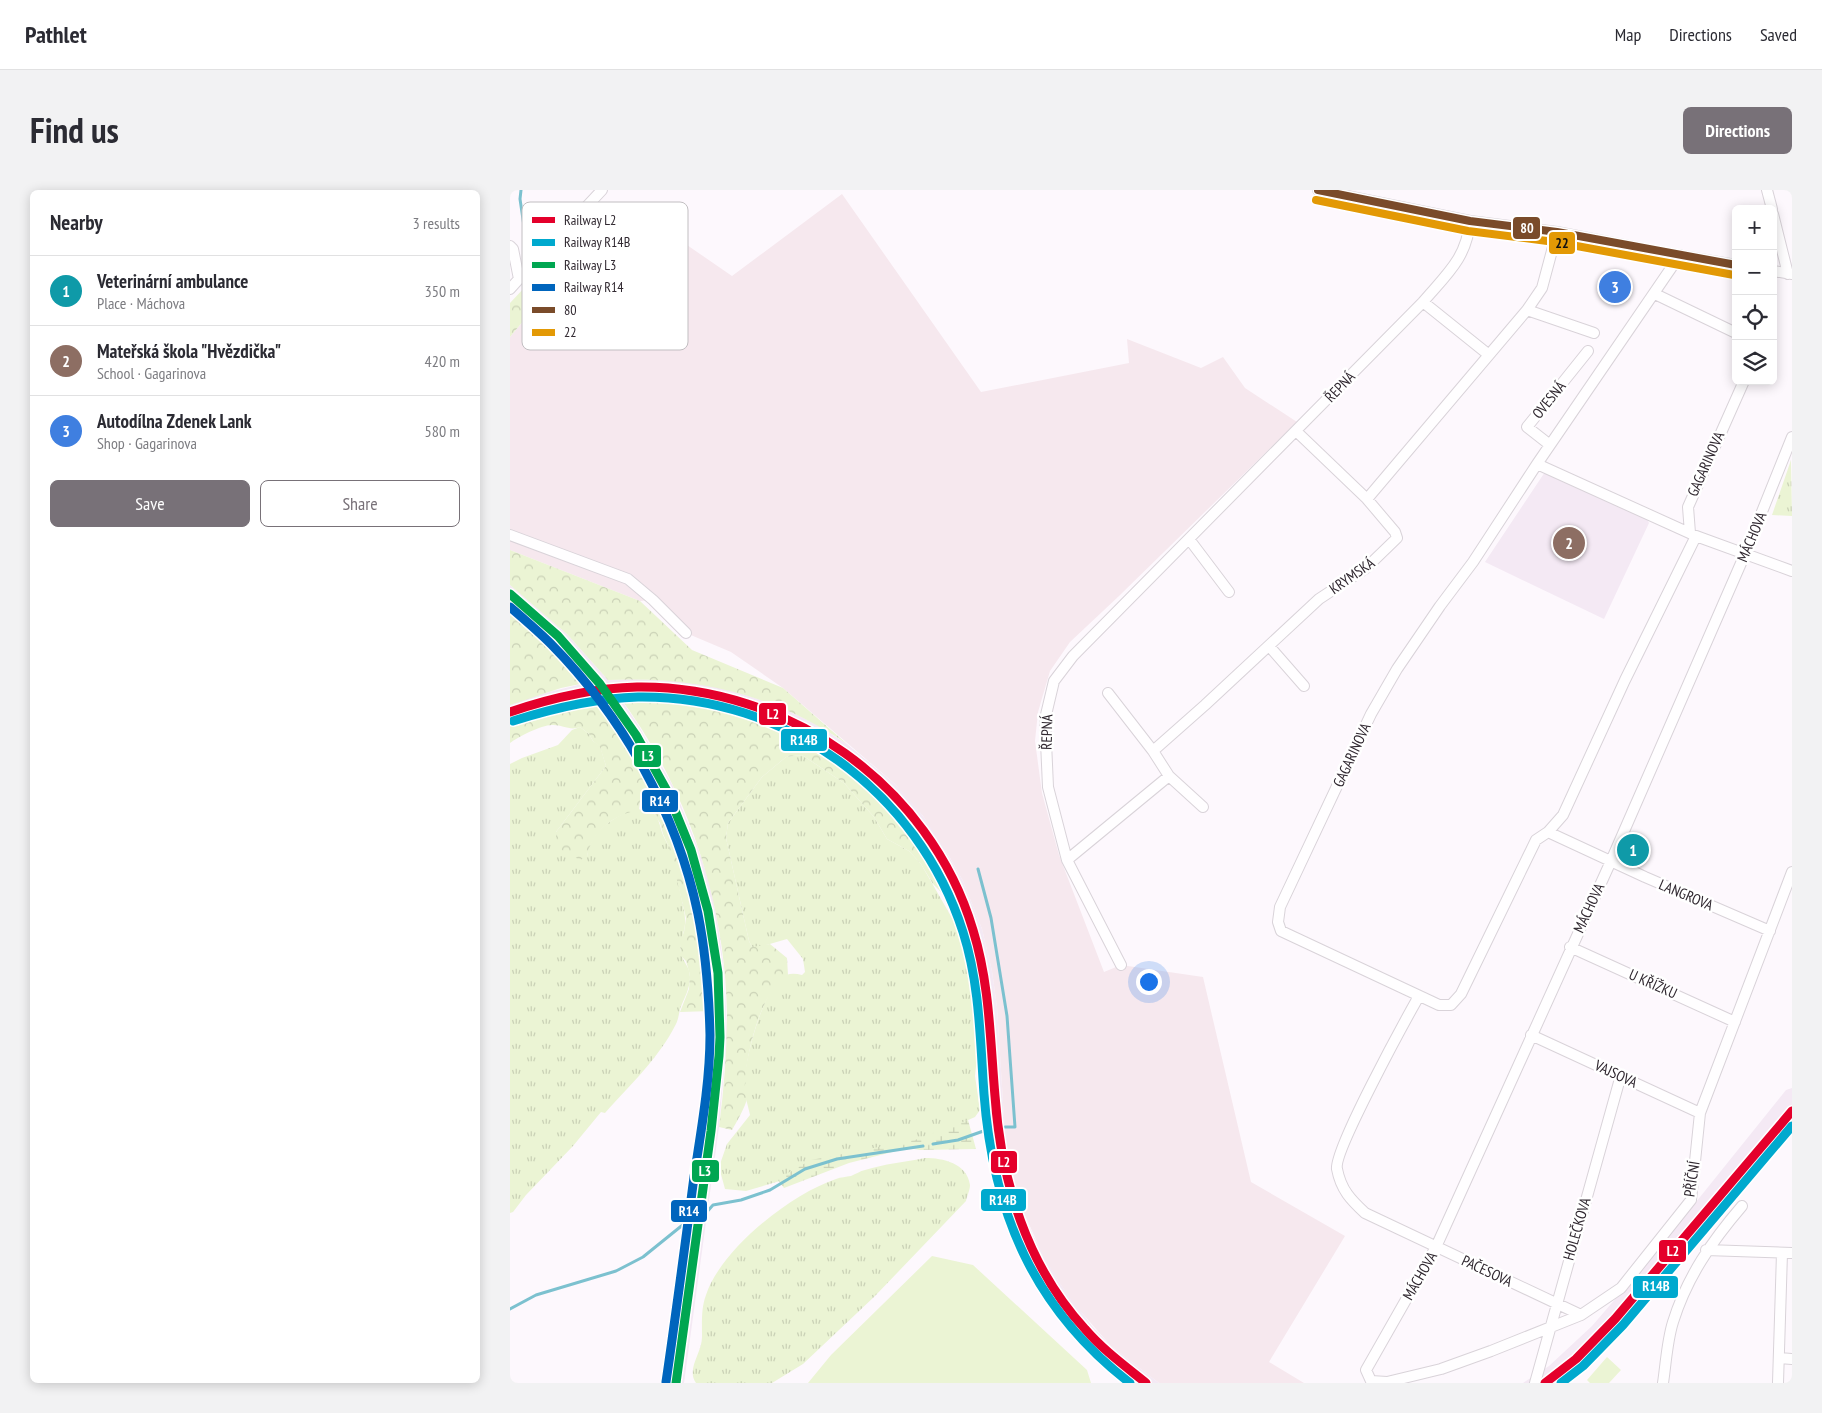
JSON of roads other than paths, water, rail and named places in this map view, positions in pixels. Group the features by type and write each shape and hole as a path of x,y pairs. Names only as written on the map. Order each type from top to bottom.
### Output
{"street":[{"path":"591,202 602,190"},
{"path":"1318,190 1470,221 1557,232 1732,264"},
{"path":"1767,190 1771,205"},
{"name":"ŘEPNÁ","path":"1121,965 1067,860 1048,787 1045,719 1054,681 1073,656 1423,302 1461,257 1469,235 1470,221"},
{"path":"1777,228 1790,274 1777,272"},
{"path":"1367,499 1527,310 1542,288 1557,232"},
{"path":"510,246 519,279"},
{"name":"GAGARINOVA","path":"1680,255 1537,464 1473,562 1397,669 1372,714 1280,907 1278,922 1282,931 1439,1005 1451,1005 1461,994 1536,840 1548,832 1563,815 1693,534 1688,507 1742,385"},
{"path":"510,289 522,276"},
{"path":"1655,294 1732,331"},
{"path":"1423,302 1489,355"},
{"path":"1527,310 1594,333"},
{"name":"OVESNÁ","path":"1550,445 1527,427 1588,351"},
{"name":"KRYMSKÁ","path":"1153,751 1205,706 1318,599 1366,568 1397,538 1395,532 1367,499 1296,431"},
{"name":"MÁCHOVA","path":"1366,1370 1436,1247 1570,947 1611,861 1745,554 1792,437"},
{"path":"1537,464 1693,534 1792,571"},
{"path":"510,535 628,579 653,600 686,633"},
{"path":"1189,539 1229,592"},
{"path":"1269,646 1304,686"},
{"path":"1108,693 1153,751 1169,776 1203,807"},
{"path":"1067,860 1169,776"},
{"name":"LANGROVA","path":"1548,832 1770,931"},
{"name":"PŘÍČNÍ","path":"1366,1370 1372,1381 1387,1382 1441,1369 1581,1315 1621,1288 1691,1200 1700,1113 1792,872"},
{"name":"U KŘÍŽKU","path":"1570,947 1735,1022"},
{"name":"PAČESOVA","path":"1419,996 1347,1136 1336,1168 1346,1196 1365,1213 1581,1315"},
{"name":"VAJSOVA","path":"1531,1035 1700,1113"},
{"name":"HOLEČKOVA","path":"1535,1383 1621,1075"},
{"path":"1663,1383 1672,1323 1686,1286 1706,1250 1742,1206"},
{"path":"1706,1250 1787,1253 1778,1383"},
{"path":"1779,1358 1792,1359"}],"waterway":[{"path":"521,190 522,213"},
{"path":"978,869 991,918 1007,1016 1015,1127 1005,1127"},
{"path":"933,1144 958,1140 992,1128"},
{"path":"510,1309 536,1295 616,1271 643,1257 695,1215 705,1214 713,1205 741,1200 770,1190 805,1169 837,1159 923,1146"}],"rail line":[{"name":"L3","path":"510,594 558,636 600,684 636,735 667,791 691,850 708,911 718,973 719,1056 711,1131 676,1383"},
{"name":"R14","path":"510,607 546,639 577,672 624,735 644,768 676,839 689,876 698,914 708,989 710,1035 708,1071 705,1106 666,1382"},
{"name":"L2","path":"510,712 557,698 604,689 637,687 693,691 747,704 798,725 845,753 887,789 923,831 952,878 973,930 979,951 986,992 998,1128 1003,1159 1021,1221 1033,1250 1047,1278 1085,1329 1107,1351 1146,1383"},
{"name":"R14B","path":"513,721 559,708 606,699 638,697 692,701 744,713 794,733 839,761 879,795 914,836 942,881 963,932 969,952 976,992 989,1138 997,1179 1009,1218 1024,1255 1044,1290 1068,1323 1097,1354 1130,1383"},
{"name":"L2","path":"1545,1383 1576,1359 1615,1319 1792,1111"},
{"name":"R14B","path":"1561,1383 1583,1366 1623,1325 1792,1126"}],"place":[{"name":"Autodílna Zdenek Lank","path":"1615,287"},
{"name":"Mateřská škola \"Hvězdička\"","path":"1569,543"},
{"name":"Veterinární ambulance","path":"1633,850"}]}
